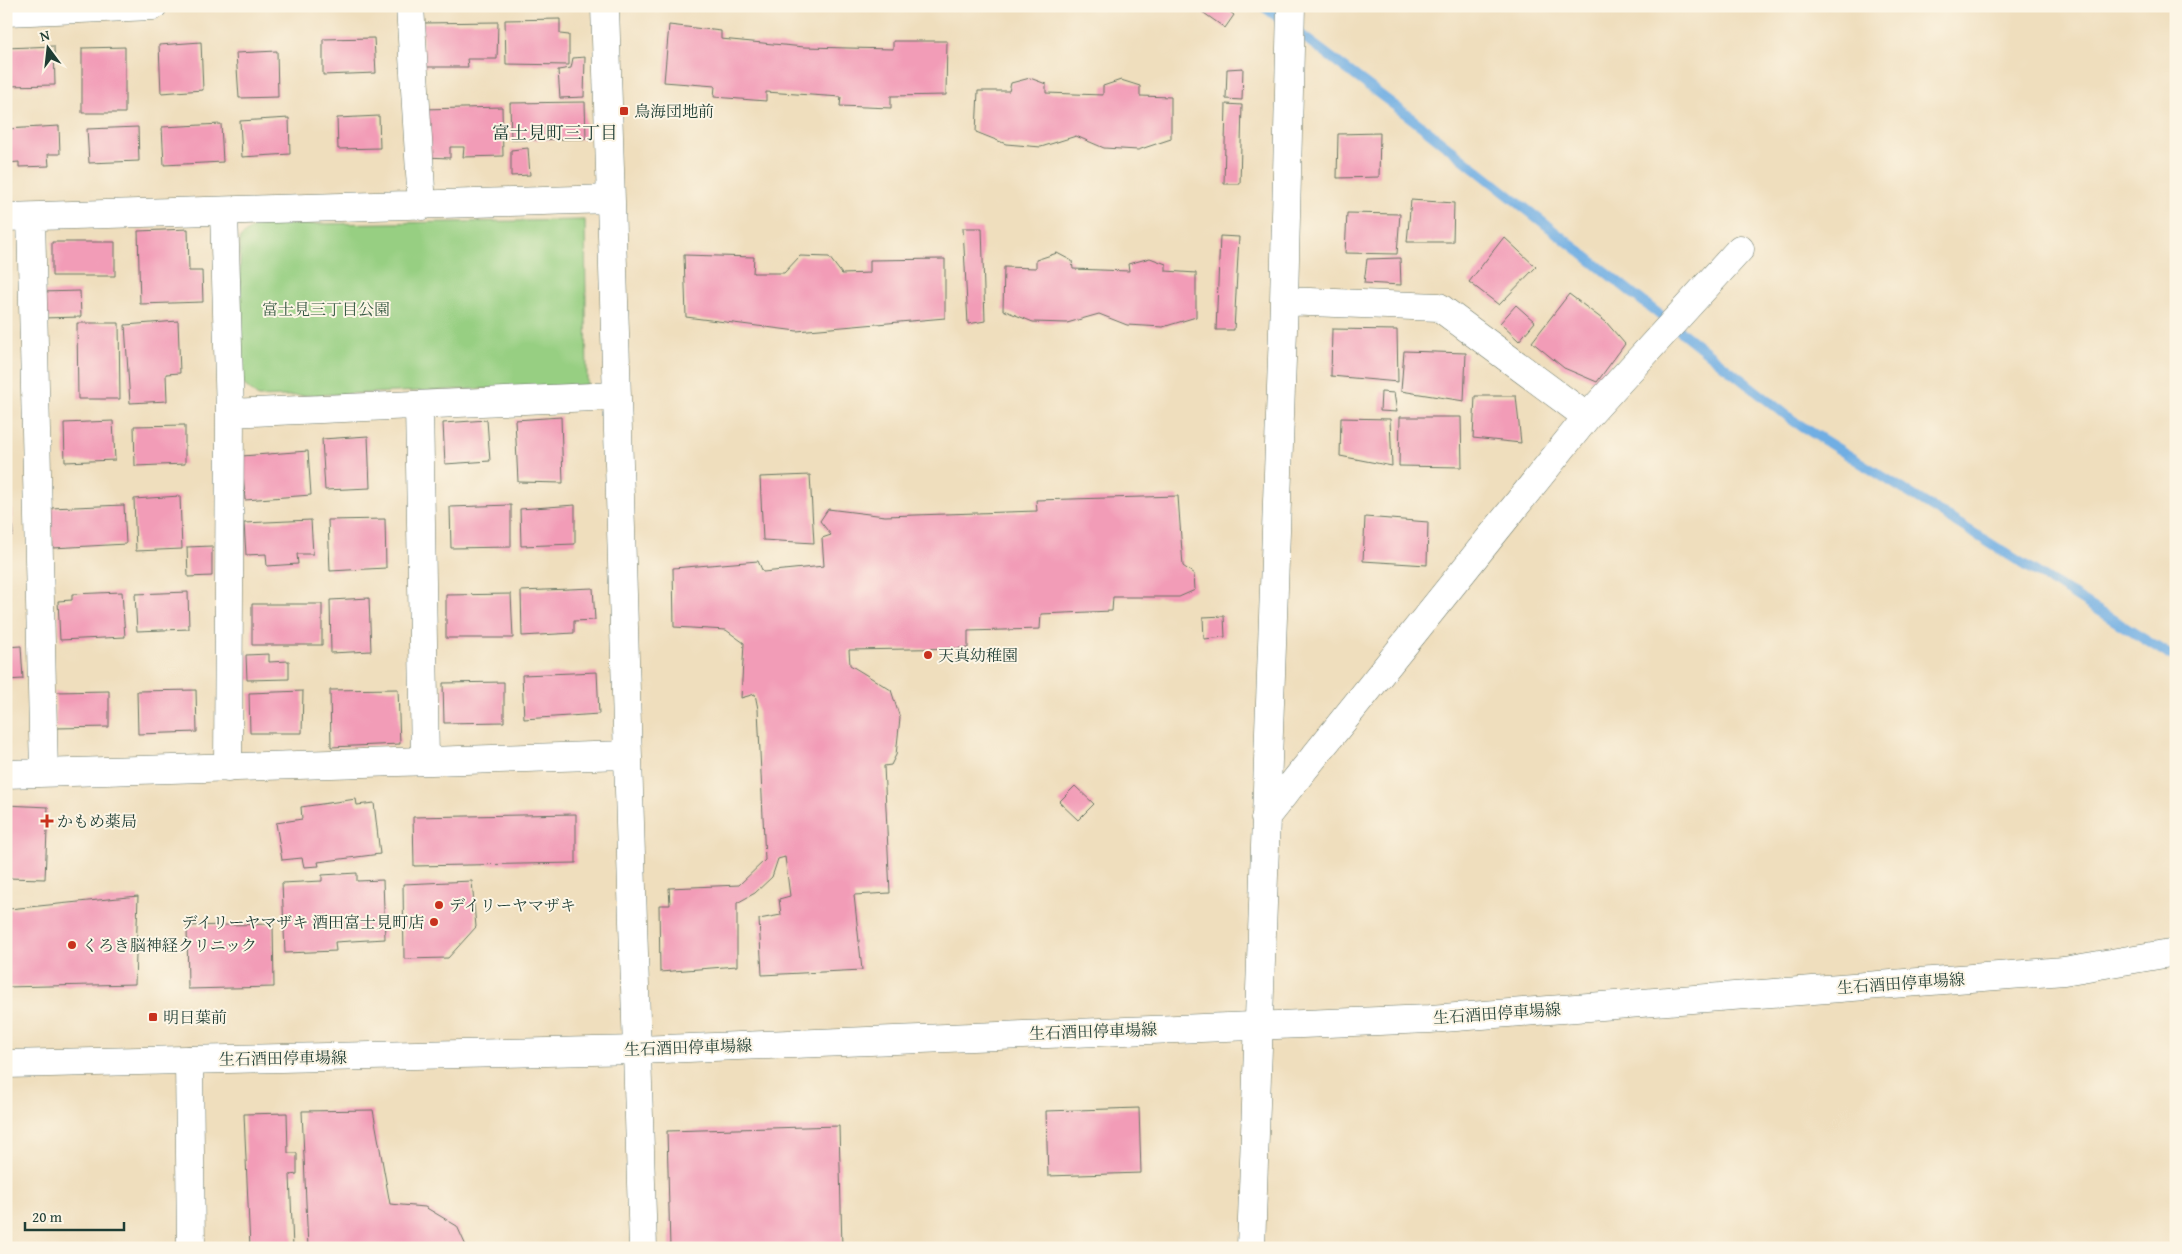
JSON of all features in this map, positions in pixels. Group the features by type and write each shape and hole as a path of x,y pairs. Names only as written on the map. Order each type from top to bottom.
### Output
{"street":[{"path":"6,12 153,6"},
{"path":"410,6 422,206"},
{"path":"605,6 626,755 638,1050 643,1248"},
{"path":"1251,1248 1284,301 1291,6"},
{"path":"44,773 19,217 610,199"},
{"path":"224,212 230,413 228,768"},
{"path":"1265,818 1587,417 1740,249"},
{"path":"1284,301 1440,307 1587,417"},
{"path":"230,413 616,396"},
{"path":"419,404 425,761"},
{"path":"6,774 626,755"},
{"name":"生石酒田停車場線","path":"6,1064 638,1050 1430,1018 2064,971 2176,952"},
{"path":"189,1060 191,1248"}],"green space":[{"name":"富士見三丁目公園","path":"585,220 587,385 258,397 240,381 240,238 255,225"}],"building":[{"path":"1194,6 1222,6 1234,15 1225,28"},
{"path":"560,19 560,34 569,35 569,65 506,64 505,20"},
{"path":"498,22 497,59 467,59 468,67 423,67 422,23"},
{"path":"669,25 721,31 721,39 804,47 893,49 893,41 947,41 946,95 891,96 891,108 840,106 841,97 766,92 766,101 714,97 715,86 664,82"},
{"path":"374,38 376,73 323,75 323,39"},
{"path":"201,42 203,90 161,93 159,45"},
{"path":"54,46 55,85 6,86 6,48"},
{"path":"125,47 125,113 82,113 82,48"},
{"path":"277,51 278,97 239,98 236,53"},
{"path":"585,57 584,97 560,98 558,70 571,68 573,58"},
{"path":"1243,68 1242,100 1226,99 1227,69"},
{"path":"1030,78 1046,84 1046,93 1103,95 1103,86 1121,80 1140,86 1140,96 1171,97 1171,139 1138,150 1104,148 1076,136 1041,147 1006,144 976,132 978,91 1009,91 1011,83"},
{"path":"585,102 586,139 511,140 510,103"},
{"path":"1226,104 1242,105 1240,184 1224,184"},
{"path":"502,107 503,156 463,157 464,147 450,147 450,158 424,157 424,109"},
{"path":"379,116 380,148 338,149 337,118"},
{"path":"289,118 290,154 242,157 240,121"},
{"path":"221,124 223,162 164,165 162,127"},
{"path":"59,126 60,154 48,154 49,166 19,167 19,162 7,163 6,129"},
{"path":"138,127 139,161 89,163 87,129"},
{"path":"1380,133 1379,177 1337,178 1338,134"},
{"path":"528,148 530,175 511,176 511,150"},
{"path":"1411,200 1454,203 1453,242 1407,242"},
{"path":"1347,213 1400,214 1397,254 1345,253"},
{"path":"963,228 982,228 985,321 968,324"},
{"path":"188,229 189,271 202,271 203,302 140,304 138,231"},
{"path":"1220,236 1239,237 1234,330 1216,330"},
{"path":"1504,237 1536,267 1499,305 1469,282"},
{"path":"52,242 115,242 115,276 52,276"},
{"path":"1057,253 1072,261 1073,269 1129,271 1128,264 1150,258 1166,264 1166,271 1196,273 1196,317 1163,327 1127,325 1099,314 1067,323 1033,322 1003,310 1004,267 1036,268 1036,260"},
{"path":"684,255 754,257 753,273 784,273 800,256 829,257 842,274 870,273 870,260 945,259 945,318 797,331 686,317"},
{"path":"1400,258 1401,285 1364,283 1367,259"},
{"path":"80,291 81,317 42,318 41,292"},
{"path":"1569,294 1606,322 1625,344 1597,382 1564,368 1532,342"},
{"path":"1516,305 1535,322 1519,341 1500,323"},
{"path":"178,321 180,373 166,374 167,401 130,403 125,325"},
{"path":"77,323 119,323 120,399 78,399"},
{"path":"1332,329 1397,330 1398,382 1331,376"},
{"path":"1404,351 1466,353 1464,401 1401,391"},
{"path":"1381,392 1394,393 1397,412 1380,411"},
{"path":"1475,396 1516,396 1521,443 1473,438"},
{"path":"561,417 563,483 518,482 515,420"},
{"path":"1400,417 1461,417 1462,467 1399,466"},
{"path":"1341,418 1390,419 1392,466 1340,456"},
{"path":"487,420 490,461 445,464 443,423"},
{"path":"113,421 115,460 65,462 64,423"},
{"path":"185,425 185,464 135,466 134,426"},
{"path":"368,436 370,488 325,490 322,439"},
{"path":"308,451 311,495 245,500 242,456"},
{"path":"810,475 814,543 763,540 760,477"},
{"path":"180,496 182,549 136,551 134,499"},
{"path":"1178,496 1183,566 1194,574 1195,590 1179,597 1113,597 1112,611 1041,614 1040,629 968,631 968,648 849,650 850,665 891,690 900,718 896,755 891,765 884,766 890,893 854,895 862,970 762,975 759,919 781,915 779,899 790,896 785,857 778,859 772,877 755,893 737,903 737,966 660,972 659,905 670,905 669,888 739,885 765,860 758,709 755,694 741,698 744,643 726,630 674,627 673,568 758,561 763,572 824,566 822,538 831,535 820,521 828,509 885,516 1037,511 1036,500"},
{"path":"6,503 11,503 13,535 6,536"},
{"path":"124,505 126,544 53,548 50,508"},
{"path":"511,505 511,547 451,548 450,507"},
{"path":"575,505 575,544 521,546 520,509"},
{"path":"1365,517 1428,522 1427,565 1363,561"},
{"path":"385,519 386,568 330,571 328,520"},
{"path":"311,520 313,554 297,554 298,564 267,566 266,554 246,555 244,523"},
{"path":"212,546 212,576 188,577 187,547"},
{"path":"593,588 595,620 574,621 574,633 522,636 521,591"},
{"path":"122,592 125,637 60,640 58,601 72,600 72,594"},
{"path":"188,592 189,629 137,631 135,594"},
{"path":"511,594 513,638 446,638 446,595"},
{"path":"369,598 371,651 331,653 330,600"},
{"path":"252,604 322,604 322,645 252,645"},
{"path":"1224,616 1225,637 1204,639 1203,617"},
{"path":"21,646 23,679 6,680 6,647"},
{"path":"269,654 269,662 289,661 289,679 247,680 246,655"},
{"path":"597,672 599,714 524,719 522,675"},
{"path":"504,682 504,722 444,723 443,683"},
{"path":"398,689 400,744 331,747 330,690"},
{"path":"196,690 197,732 138,734 137,691"},
{"path":"109,691 109,727 56,728 55,692"},
{"path":"303,691 302,733 250,733 249,693"},
{"path":"1075,786 1094,804 1078,820 1059,802"},
{"path":"356,799 357,805 374,803 380,854 318,862 319,866 304,867 302,858 282,860 276,823 302,819 301,807"},
{"path":"6,805 48,807 45,879 6,878"},
{"path":"576,814 576,863 414,866 413,817"},
{"path":"357,873 357,881 383,880 385,939 335,942 336,951 285,953 282,883 322,881 322,875"},
{"name":"デイリーヤマザキ","path":"472,881 476,927 448,958 404,959 403,884"},
{"name":"くろき脳神経クリニック","path":"138,896 135,984 6,987 9,909"},
{"path":"273,924 274,987 188,989 187,926"},
{"path":"1139,1108 1141,1173 1048,1176 1046,1111"},
{"path":"373,1110 390,1204 425,1207 457,1226 467,1248 308,1248 302,1111"},
{"path":"287,1113 288,1153 297,1153 297,1174 290,1175 293,1248 250,1248 244,1114"},
{"path":"839,1126 842,1248 670,1248 667,1131"}],"waterway":[{"path":"1263,6 1415,121 1795,422 2176,659"}],"place":[{"name":"鳥海団地前","path":"624,111"},
{"name":"天真幼稚園","path":"928,655"},
{"name":"かもめ薬局","path":"47,821"},
{"name":"デイリーヤマザキ","path":"439,905"},
{"name":"デイリーヤマザキ 酒田富士見町店","path":"434,922"},
{"name":"くろき脳神経クリニック","path":"72,945"},
{"name":"明日葉前","path":"153,1017"}],"district":[{"name":"富士見町三丁目","path":"555,132"}]}
